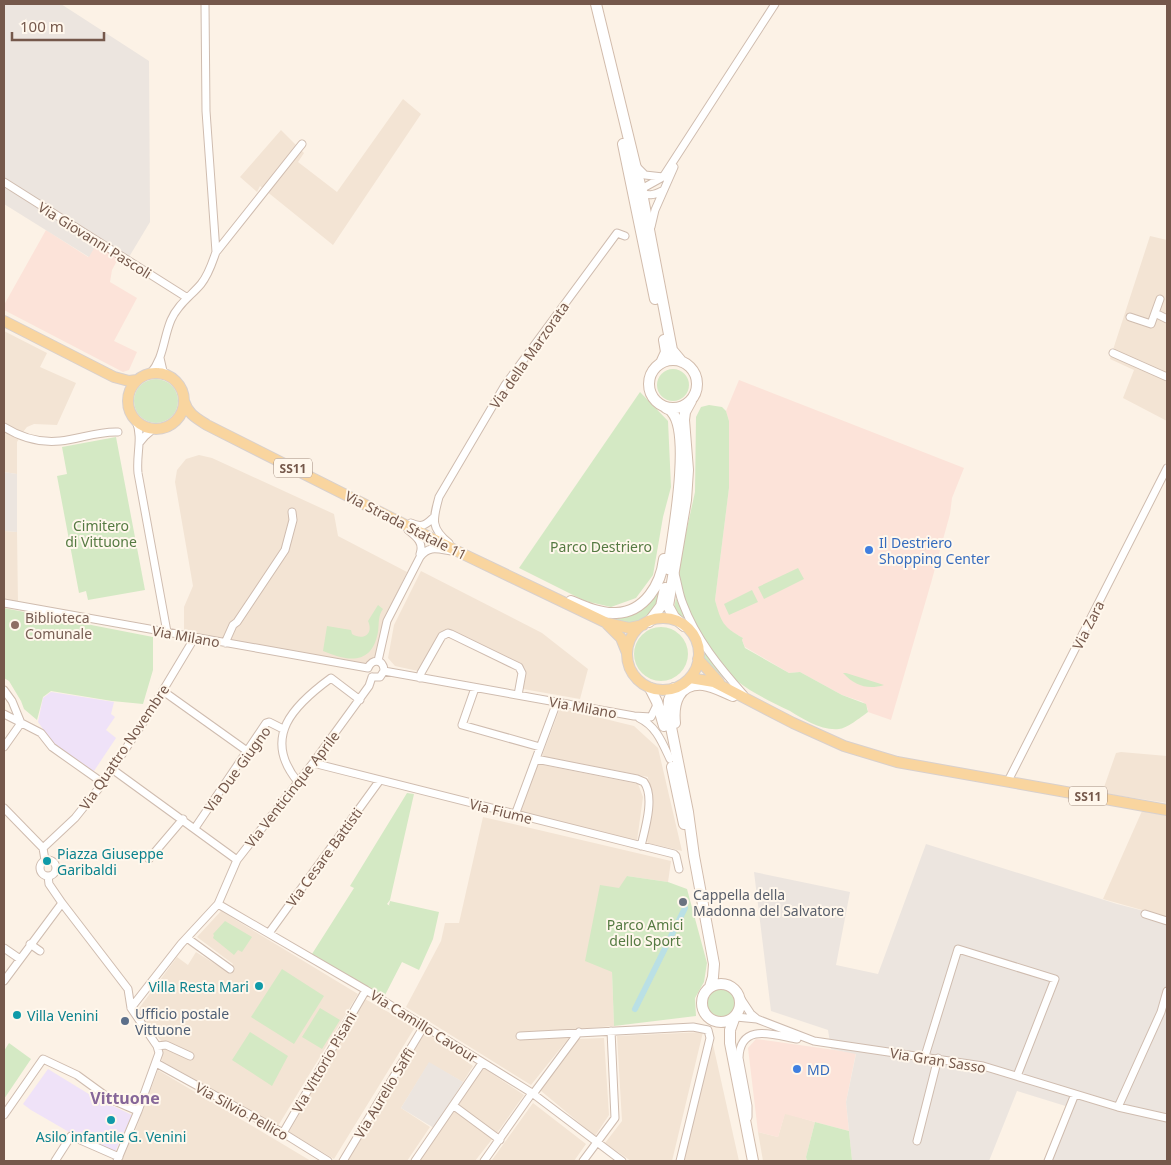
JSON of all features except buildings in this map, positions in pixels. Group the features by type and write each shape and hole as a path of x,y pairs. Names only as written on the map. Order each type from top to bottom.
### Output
{"main road":[{"path":"596,4 622,139 666,347 661,363 650,376 650,393 656,402 673,412 679,431 681,461 665,591 661,606 635,632 629,642 627,654 628,664 633,674 640,682 658,690 674,688 683,684 696,669 698,659 696,640 674,617 668,606 686,500 688,470 685,412 697,390 697,378 691,368 682,362 672,350 642,193 603,35"},
{"path":"4,322 114,378 129,381 138,380 157,373 170,377"},
{"path":"661,363 672,360 682,362"},
{"name":"Via Strada Statale 11","path":"170,377 178,383 187,409 207,425 461,553 606,623 629,628 646,623"},
{"path":"114,378 125,391 128,407 136,421 144,427 153,429"},
{"path":"128,399 133,386 138,380"},
{"path":"176,422 180,416 184,401"},
{"path":"666,408 682,407 691,401"},
{"name":"Via Strada Statale 11","path":"153,429 161,429 176,422 190,420 207,425"},
{"path":"554,598 571,601 591,609 617,613 628,610 647,599 663,571 671,516 678,495"},
{"path":"646,623 664,619 675,621 684,626"},
{"name":"Via Strada Statale 11","path":"606,623 621,638 627,654"},
{"path":"698,659 710,674 727,689"},
{"path":"690,678 704,679 727,689"},
{"path":"673,758 677,735 674,715 675,702 683,691 696,685 704,686 763,708"},
{"path":"650,688 657,702 673,758"},
{"path":"674,688 667,706 680,808 694,856 714,964 710,987 702,1002 705,1014 722,1030 730,1043"},
{"name":"SS11","path":"727,689 819,735 868,754 897,762 1167,810"},
{"path":"714,964 719,974 738,994 740,999 739,1011 730,1030 730,1043 753,1161"},
{"path":"710,987 720,984 731,986"},
{"path":"714,1021 724,1023 735,1018"}],"street":[{"path":"205,4 206,111 216,252"},
{"path":"647,257 648,248 639,200 645,187 663,177 775,4"},
{"path":"622,139 627,148 635,185 642,193 652,196 662,191"},
{"path":"650,237 651,221 662,191 686,143"},
{"path":"150,374 160,358 172,319 186,297 209,273 216,252 222,242 302,144"},
{"path":"636,166 645,175 663,177"},
{"name":"Via Giovanni Pascoli","path":"4,182 186,297"},
{"name":"Via della Marzorata","path":"434,517 440,497 505,385 618,233 625,236"},
{"path":"1130,317 1151,324 1160,299"},
{"path":"1155,313 1167,319"},
{"path":"1113,353 1167,377"},
{"path":"160,358 163,370 170,377"},
{"path":"136,421 139,428 140,442 137,457 138,473 167,632"},
{"path":"5,429 24,438 58,441 106,431 118,432"},
{"path":"140,442 153,429"},
{"name":"Via Zara","path":"1008,781 1167,468"},
{"path":"379,511 419,526 424,526 434,517"},
{"path":"379,511 417,538 422,548 420,557"},
{"path":"225,643 232,626 237,622 285,550 291,528 292,512"},
{"path":"434,517 437,533 461,553"},
{"path":"378,661 387,621 424,551 430,549 461,553"},
{"path":"674,570 683,604 692,624 717,665 750,701"},
{"name":"Via Milano","path":"4,603 368,668"},
{"path":"420,678 442,636 448,633 519,667 522,673 518,695"},
{"name":"Via Quattro Novembre","path":"43,848 75,818 103,783 163,691 195,637"},
{"path":"378,661 383,665 384,671 380,677 372,677 368,672 368,668 372,662 378,661"},
{"name":"Via Milano","path":"384,671 634,716"},
{"name":"Via Venticinque Aprile","path":"131,1008 187,938 218,904 237,860 313,764 360,700 369,686 372,677"},
{"path":"298,782 291,772 282,746 283,729 288,719 303,700 331,678 360,700"},
{"path":"474,688 462,724 540,748"},
{"path":"4,690 12,700 21,722"},
{"path":"163,691 247,751"},
{"path":"515,815 557,702"},
{"path":"634,716 651,717 656,710 657,702"},
{"path":"4,714 41,733 52,746 103,783"},
{"path":"634,716 646,721 654,729 673,758"},
{"path":"4,747 21,722"},
{"name":"Via Due Giugno","path":"195,828 266,723 269,722 283,729"},
{"path":"536,759 644,782 647,789 649,811 641,846"},
{"name":"Via Fiume","path":"313,764 674,854 679,869"},
{"path":"112,768 237,860"},
{"name":"Via Cesare Battisti","path":"269,934 380,780"},
{"path":"4,808 43,848 45,860"},
{"path":"149,859 183,819"},
{"path":"45,860 41,864 40,869 43,874 48,876"},
{"path":"45,860 52,861 56,867 53,874 48,876"},
{"path":"48,876 49,884 128,989 131,1008 157,1046 159,1053 118,1159 71,1136 55,1161"},
{"path":"4,981 62,902"},
{"name":"Via Camillo Cavour","path":"218,904 366,990 532,1094 622,1161"},
{"path":"1145,914 1167,920"},
{"path":"187,938 230,969"},
{"path":"30,944 40,951"},
{"path":"4,948 20,958"},
{"path":"925,1056 958,949 1055,979 1017,1076"},
{"name":"Via Vittorio Pisani","path":"283,1133 366,990"},
{"path":"1118,1107 1162,1012 1167,990"},
{"name":"Via Gran Sasso","path":"740,999 757,1019"},
{"name":"Via Gran Sasso","path":"735,1018 757,1019 814,1041 983,1066 1118,1107 1167,1118"},
{"name":"Via Aurelio Saffi","path":"344,1161 424,1026"},
{"path":"520,1036 693,1027 708,1030 710,1038 680,1161"},
{"path":"583,1161 615,1118 611,1031"},
{"path":"484,1161 579,1032"},
{"path":"748,1137 748,1106 739,1058 739,1051 744,1040 755,1033 764,1033 814,1041"},
{"path":"157,1046 166,1045 190,1056"},
{"path":"917,1141 938,1058"},
{"path":"4,1115 43,1059 77,1075 110,1099 138,1111"},
{"name":"Via Silvio Pellico","path":"156,1063 283,1133 328,1161"},
{"path":"415,1161 482,1063"},
{"path":"1049,1161 1075,1094"},
{"path":"454,1106 500,1140"}],"shaded area":[{"path":"4,4 61,4 149,61 150,222 126,262 97,243 89,257 4,204"},
{"path":"403,99 421,114 333,245 260,186 257,192 240,177 281,130 304,153 298,162 337,192"},
{"path":"46,230 88,257 97,243 119,257 112,270 110,282 137,298 114,341 137,352 129,370 123,372 4,310 4,305"},
{"path":"1150,236 1167,240 1167,421 1123,398 1134,370 1110,359"},
{"path":"4,331 47,353 40,367 76,383 57,425 34,424 27,427 23,432 17,442 17,474 4,472"},
{"name":"Il Destriero Shopping Center","path":"739,380 964,468 952,498 950,514 891,720 868,712 863,702 842,695 800,672 789,673 745,647 743,638 727,629 719,617 715,600 729,488 729,421 726,411"},
{"path":"199,455 212,458 334,514 338,536 407,572 385,618 376,659 367,662 365,665 184,633 184,607 193,586 175,482 177,470 186,459"},
{"path":"4,472 17,474 17,532 4,531"},
{"path":"4,531 17,532 18,604 4,601"},
{"path":"421,571 542,633 588,669 580,699 523,689 525,668 450,630 441,632 418,671 395,666 388,658 394,625"},
{"path":"51,692 114,702 111,714 115,717 106,730 116,738 92,774 55,746 38,722 43,698"},
{"path":"560,708 634,726 658,748 682,851 648,843 646,839 650,810 648,777 542,756"},
{"path":"1116,753 1167,756 1167,803 1102,793"},
{"path":"538,764 638,784 643,797 637,841 518,811"},
{"path":"1142,811 1167,816 1167,917 1103,899"},
{"path":"483,817 671,861 668,882 627,876 612,972 614,1026 576,1029 531,1085 406,1007 441,941 445,923 459,923"},
{"path":"926,844 1117,904 1167,917 1167,1161 1050,1161 1072,1108 1017,1091 989,1161 852,1160 846,1102 856,1054 831,1049 828,1030 771,1011 754,872 850,892 836,965 878,974"},
{"path":"221,911 358,994 278,1126 162,1061 163,1043 137,1011 177,957 188,965 196,952 228,972 233,964 197,937"},
{"path":"365,999 415,1027 334,1159 289,1132"},
{"path":"425,1032 473,1066 463,1082 429,1063 401,1108 430,1127 407,1161 347,1161"},
{"path":"703,1032 672,1161 631,1161 605,1143 622,1121 617,1036"},
{"path":"604,1038 609,1115 595,1136 540,1090 576,1039"},
{"path":"756,1039 856,1053 846,1102 849,1131 785,1114 778,1137 758,1132 748,1048"},
{"path":"712,1040 739,1161 683,1161"},
{"path":"429,1062 463,1082 434,1128 401,1108"},
{"path":"482,1067 524,1095 497,1133 456,1103"},
{"path":"48,1069 92,1096 132,1115 115,1152 69,1132 23,1104"},
{"path":"158,1070 311,1161 120,1161 134,1134"},
{"path":"533,1103 586,1144 574,1161 492,1160"},
{"path":"454,1110 493,1138 475,1161 417,1161"},
{"path":"785,1113 815,1122 806,1157 807,1161 763,1161 758,1132 778,1137"}],"green space":[{"path":"673,369 679,370 684,374 688,379 688,391 684,396 679,400 673,401 667,400 662,396 658,391 657,385 658,379 662,374 667,370"},
{"path":"160,379 172,385 177,392 177,410 172,417 165,422 152,423 144,420 137,413 134,397 137,389 144,382"},
{"name":"Parco Destriero","path":"640,392 668,421 671,487 663,517 653,575 636,598 611,607 585,601 519,568"},
{"path":"709,405 722,407 726,411 729,421 729,488 715,600 721,619 731,631 743,638 745,648 789,673 800,672 842,695 866,704 868,712 846,727 833,729 813,724 762,697 737,681 726,671 706,645 690,614 684,599 678,569 695,492 696,417 701,407"},
{"name":"Cimitero di Vittuone","path":"116,437 145,590 88,600 86,591 79,593 57,476 67,474 62,447"},
{"path":"798,568 804,579 764,599 758,587"},
{"path":"661,589 658,601 648,617 642,621 625,623 604,617 612,616"},
{"path":"752,590 758,602 729,615 724,604"},
{"path":"676,598 690,625 729,682 706,661 694,635 680,619 674,608"},
{"path":"378,605 383,609 379,617 375,643 371,650 358,658 350,659 323,651 327,626 351,630 352,634 360,637 366,635 370,630 368,621"},
{"path":"4,608 153,637 153,670 143,704 51,691 43,697 37,720 24,709 9,681 4,678"},
{"path":"661,627 671,629 680,635 686,644 688,654 686,664 680,673 671,679 661,681 651,679 642,673 636,664 634,654 636,644 642,635 651,629"},
{"path":"843,673 884,685 862,686 852,681"},
{"path":"407,793 414,794 390,900 387,904 390,906 390,901 439,912 433,939 419,970 402,962 384,997 312,954 354,888 350,886"},
{"name":"Parco Amici dello Sport","path":"627,876 668,882 687,889 707,963 704,982 695,998 696,1016 614,1026 612,972 585,961 600,885 619,888"},
{"path":"225,921 252,937 242,952 238,950 234,955 213,938 213,934"},
{"path":"282,969 324,996 294,1044 251,1017"},
{"path":"721,989 727,990 735,998 735,1010 727,1018 721,1019 715,1018 707,1010 706,1004 707,998 715,990"},
{"path":"320,1008 340,1020 322,1049 302,1037"},
{"path":"250,1032 288,1056 272,1086 232,1060"},
{"path":"9,1043 31,1059 4,1099 4,1051"},
{"path":"815,1122 849,1131 852,1160 855,1161 807,1161 806,1157"}],"waterway":[{"path":"635,1009 685,908"}],"place":[{"name":"Il Destriero Shopping Center","path":"869,550"},
{"name":"Biblioteca Comunale","path":"15,625"},
{"name":"Piazza Giuseppe Garibaldi","path":"47,861"},
{"name":"Cappella della Madonna del Salvatore","path":"683,902"},
{"name":"Villa Resta Mari","path":"259,986"},
{"name":"Villa Venini","path":"17,1015"},
{"name":"Ufficio postale Vittuone","path":"125,1021"},
{"name":"MD","path":"797,1069"},
{"name":"Asilo infantile G. Venini","path":"111,1120"}],"district":[{"name":"Vittuone","path":"125,1098"}]}
